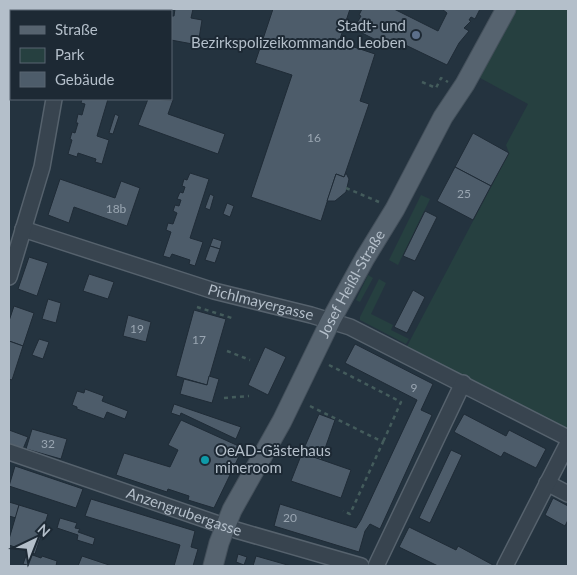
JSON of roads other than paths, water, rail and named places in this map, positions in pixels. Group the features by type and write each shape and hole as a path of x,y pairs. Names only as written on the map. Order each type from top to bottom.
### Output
{"main road":[{"name":"Josef Heißl-Straße","path":"213,566 236,502 282,421 331,320 364,258 395,209 443,117 465,84 506,9"}],"street":[{"path":"9,277 42,167 54,100"},
{"name":"Pichlmayergasse","path":"23,229 214,291 331,320 350,327 568,438"},
{"path":"376,566 463,384"},
{"path":"505,566 568,442"},
{"name":"Anzengrubergasse","path":"9,452 226,526 361,566"},
{"path":"547,483 568,494"}],"place":[{"name":"Stadt- und Bezirkspolizeikommando Leoben","path":"416,35"},
{"name":"OeAD-Gästehaus mineroom","path":"205,460"}]}
